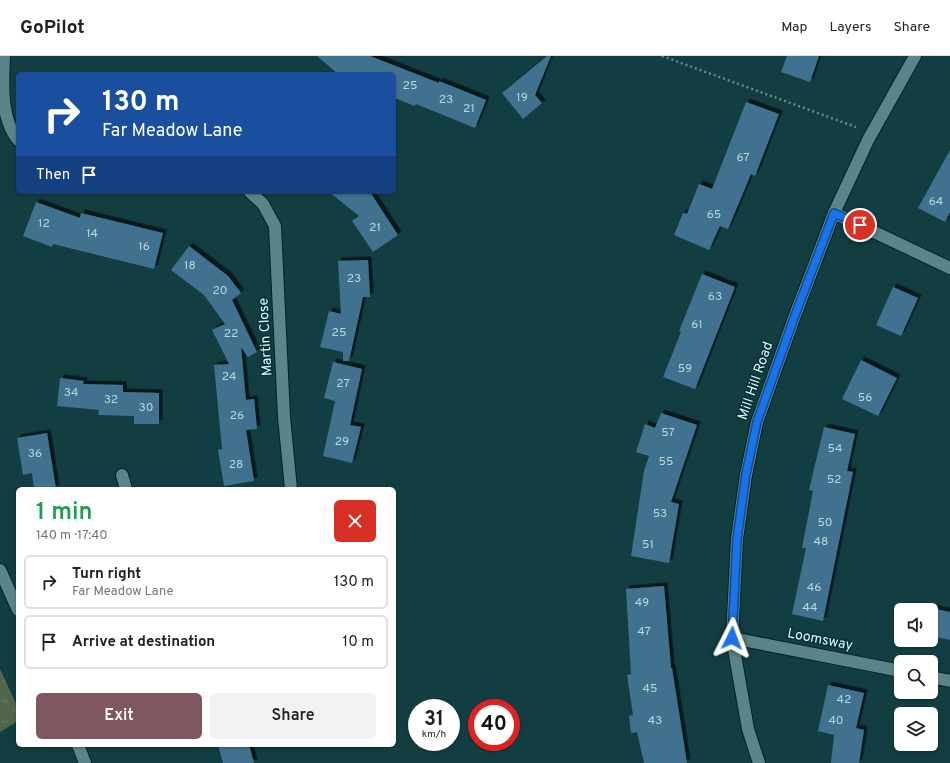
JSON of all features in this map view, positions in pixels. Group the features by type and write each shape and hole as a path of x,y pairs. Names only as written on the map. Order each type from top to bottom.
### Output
{"street":[{"path":"4,56 2,102 12,133 16,138"},
{"name":"Mill Hill Road","path":"758,763 748,728 732,638 737,539 746,474 757,422 794,318 834,213 872,133 915,56"},
{"name":"Martin Close","path":"252,194 263,204 275,226 284,418 291,487"},
{"path":"834,213 950,268"},
{"path":"122,475 125,487"},
{"path":"0,570 16,606"},
{"name":"Loomsway","path":"732,638 894,670"},
{"path":"938,678 950,681"},
{"path":"79,747 85,763"}],"path":[{"path":"662,56 872,133"}],"green space":[{"path":"0,669 16,704 16,722 0,732"}],"building":[{"path":"317,56 370,56 486,100 475,128 416,104 415,106 396,99 396,72 336,72"},
{"path":"547,56 551,56 535,95 542,103 523,119 502,93"},
{"path":"787,56 819,56 810,82 781,72"},
{"path":"746,102 779,114 755,176 751,174 728,229 720,226 709,250 674,235 683,213 687,214 699,184 712,189"},
{"path":"950,150 950,212 945,222 918,208"},
{"path":"332,194 371,194 398,235 373,252 352,221 359,216"},
{"path":"36,202 80,218 81,213 163,233 154,269 53,244 52,247 23,236"},
{"path":"189,246 228,276 241,293 232,300 257,352 248,357 241,347 246,400 254,399 257,429 246,430 254,481 224,486 218,450 222,449 214,365 229,364 212,330 225,324 204,295 171,270"},
{"path":"368,260 370,297 363,297 349,361 343,361 343,352 320,347 329,311 341,314 338,261"},
{"path":"702,274 735,287 695,389 663,377 681,332 679,331"},
{"path":"893,287 918,298 901,336 876,325"},
{"path":"861,360 897,378 878,416 842,399"},
{"path":"333,362 362,369 350,425 361,427 352,463 323,456 335,401 324,398"},
{"path":"60,378 84,381 83,384 123,385 123,392 159,393 159,424 134,424 134,416 98,415 99,410 57,406"},
{"path":"661,413 697,425 671,502 679,504 669,563 631,556 644,471 649,456 636,452 645,424 655,428"},
{"path":"824,427 855,434 847,471 853,472 823,621 792,614 806,548 802,548 813,491 809,490"},
{"path":"47,433 56,487 34,487 32,473 23,475 17,438"},
{"path":"664,586 671,668 687,763 644,763 637,732 631,733 629,716 633,715 627,675 631,674 626,589"},
{"path":"938,609 950,612 950,640 938,637"},
{"path":"828,685 864,693 856,728 864,730 859,763 831,763 834,735 818,731"},
{"path":"219,747 250,747 254,763 223,763"}],"route":[{"path":"732,638 737,539 746,474 757,422 794,318 834,213 860,225"}]}
